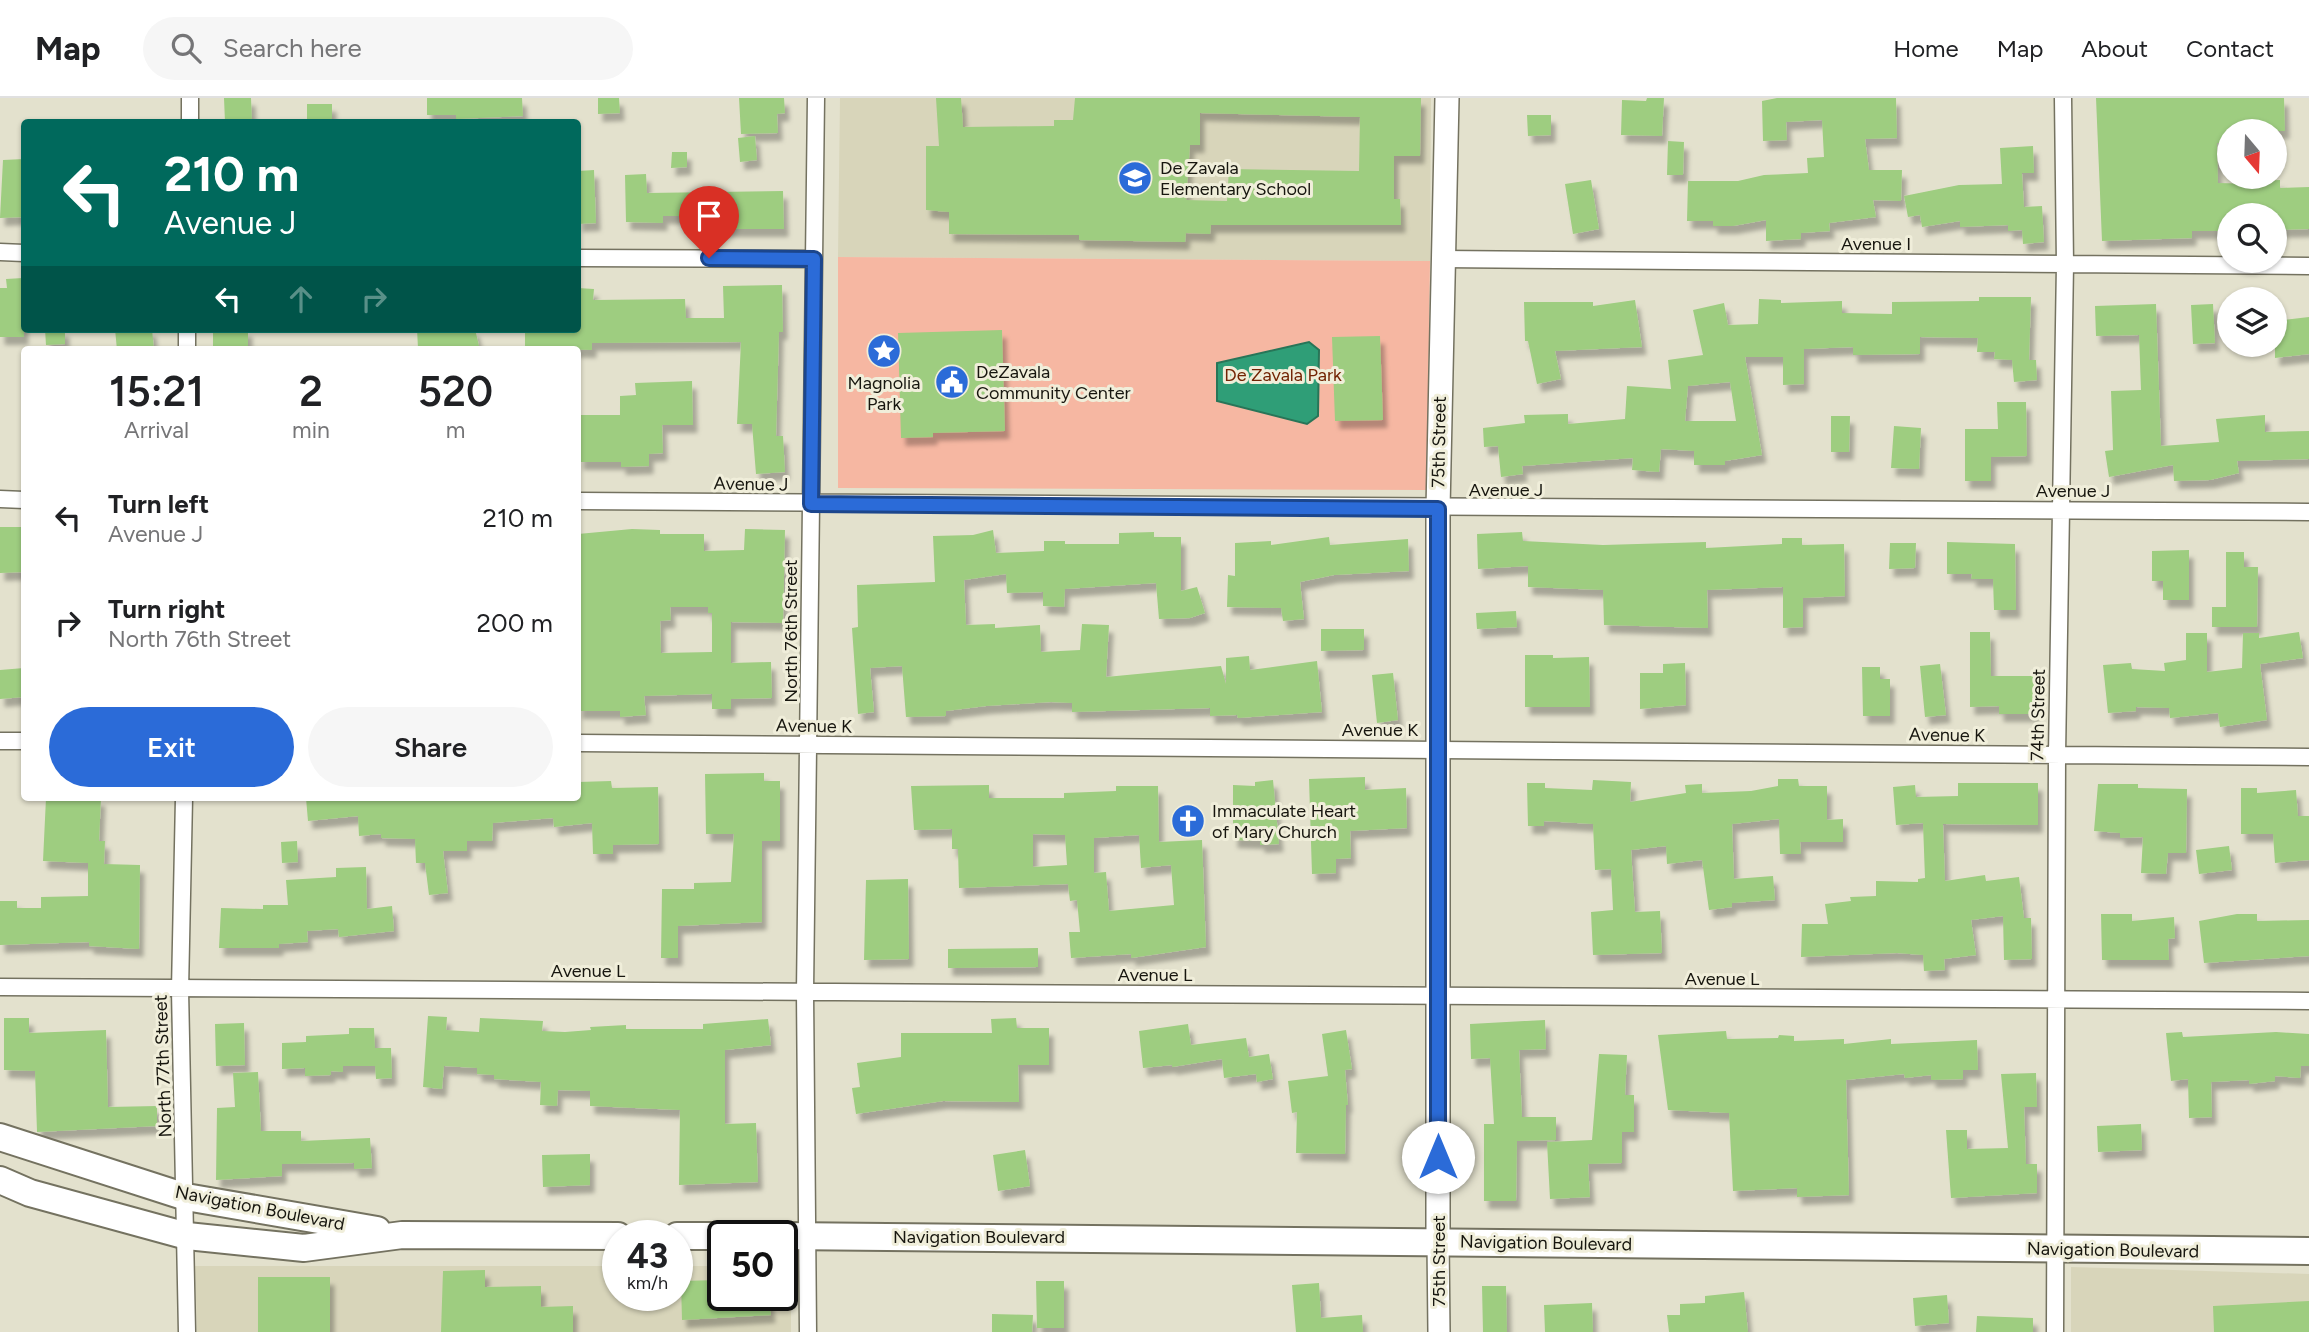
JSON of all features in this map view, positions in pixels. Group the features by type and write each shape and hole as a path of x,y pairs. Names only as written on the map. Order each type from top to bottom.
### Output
{"main road":[{"name":"75th Street","path":"1438,1241 1438,509 1447,98"},
{"name":"Navigation Boulevard","path":"0,1137 186,1197 402,1235"},
{"name":"Navigation Boulevard","path":"0,1180 30,1193 187,1236 304,1248 402,1235 602,1236"},
{"name":"Navigation Boulevard","path":"798,1236 2309,1251"}],"street":[{"path":"190,98 190,119"},
{"name":"North 76th Street","path":"808,1332 805,992 816,98"},
{"name":"74th Street","path":"2055,1332 2057,755 2065,264 2063,98"},
{"path":"0,252 21,253"},
{"path":"581,258 814,259"},
{"name":"Avenue I","path":"1442,259 2309,266"},
{"path":"0,499 21,499"},
{"name":"Avenue J","path":"581,501 1438,509 2309,512"},
{"path":"0,741 21,741"},
{"name":"Avenue K","path":"581,743 2309,757"},
{"name":"North 77th Street","path":"184,801 180,990 187,1332"},
{"name":"Avenue L","path":"0,987 2309,1000"},
{"name":"75th Street","path":"1438,1241 1439,1332"}],"shaded area":[{"name":"De Zavala Elementary School","path":"840,98 1431,98 1430,261 838,257"},
{"path":"1309,342 1319,350 1318,416 1307,424 1217,401 1217,363"},
{"path":"195,1266 602,1266 602,1311 693,1311 693,1266 707,1266 707,1311 791,1311 791,1332 197,1332"},
{"path":"2071,1267 2309,1274 2309,1332 2071,1332"}],"green space":[{"name":"De Zavala Park","path":"838,257 1430,261 1427,490 838,488"}],"building":[{"path":"224,98 251,98 252,119 225,119"},
{"path":"427,98 522,98 523,116 456,119 456,115 427,115"},
{"path":"598,98 619,98 620,113 598,114"},
{"path":"739,98 784,98 785,113 777,114 778,133 741,134"},
{"path":"936,98 961,98 963,127 1054,126 1054,120 1073,120 1075,98 1421,98 1420,156 1394,156 1394,199 1400,199 1401,225 1211,225 1210,234 1186,233 1185,242 1079,240 1079,235 949,234 949,212 926,210 926,146 939,146","holes":["1200,113 1360,117 1359,171 1229,169 1227,201 1186,200 1190,145 1200,145"]},
{"path":"1647,98 1664,98 1662,136 1621,135 1622,100 1646,101"},
{"path":"1777,98 1896,98 1897,138 1865,139 1869,170 1902,170 1901,201 1873,200 1876,217 1829,223 1830,231 1801,233 1801,239 1766,241 1766,220 1733,226 1713,226 1713,221 1687,221 1688,181 1738,181 1764,175 1808,173 1807,158 1824,157 1822,120 1786,122 1787,140 1763,141 1762,101"},
{"path":"2096,98 2284,98 2285,119 2217,119 2217,189 2309,187 2309,229 2287,230 2287,203 2217,203 2217,231 2192,231 2192,238 2102,241"},
{"path":"307,104 332,104 332,119 307,119"},
{"path":"1527,115 1551,115 1551,135 1528,136"},
{"path":"755,136 757,160 740,162 738,138"},
{"path":"1668,141 1684,142 1683,175 1667,175"},
{"path":"2033,146 2034,173 2022,173 2024,207 2042,206 2044,242 2023,244 2022,230 2008,231 2008,225 1960,227 1960,221 1922,227 1920,215 1908,217 1904,196 1959,185 2002,184 2000,148"},
{"path":"672,152 687,152 687,167 671,168"},
{"path":"21,159 21,217 0,218 3,160"},
{"path":"594,170 596,223 581,224 581,171"},
{"path":"646,174 647,193 783,191 784,229 719,229 719,221 693,222 693,216 663,216 663,223 626,222 625,175"},
{"path":"1591,180 1599,229 1573,234 1565,184"},
{"path":"21,278 21,333 24,333 24,337 0,337 0,288 7,288 6,279"},
{"path":"782,285 783,332 779,332 776,436 783,436 785,472 756,474 752,424 737,424 741,342 592,343 592,350 581,350 581,346 525,346 525,333 581,333 581,288 594,289 593,300 685,299 686,318 724,318 723,286"},
{"path":"1979,297 2031,297 2029,360 2036,360 2037,380 2014,382 2012,360 1994,359 1995,352 1977,352 1978,338 1920,337 1920,354 1853,355 1853,347 1804,349 1804,384 1783,385 1783,357 1745,357 1762,455 1725,461 1725,465 1694,465 1694,451 1661,449 1659,472 1632,470 1633,458 1522,466 1523,474 1501,477 1498,446 1484,447 1483,428 1525,423 1524,415 1568,414 1568,424 1625,419 1627,386 1671,389 1668,360 1703,355 1693,310 1724,303 1728,325 1758,324 1759,299 1781,300 1781,303 1842,301 1842,313 1892,314 1892,302 1979,301","holes":["1730,382 1736,421 1685,421 1688,386"]},
{"path":"1635,300 1642,347 1555,351 1561,379 1537,384 1528,341 1525,341 1524,302 1593,302 1593,306"},
{"path":"2156,304 2161,446 2219,442 2216,419 2265,415 2265,432 2309,431 2309,459 2237,461 2239,473 2210,480 2174,481 2173,465 2109,477 2105,451 2113,450 2111,391 2141,390 2139,335 2096,336 2095,306"},
{"path":"2213,304 2215,343 2193,344 2191,305"},
{"path":"2309,317 2309,354 2287,357 2287,320"},
{"name":"DeZavala Community Center","path":"1002,330 1005,431 933,433 933,437 901,438 898,333"},
{"path":"45,333 65,333 65,344 46,345"},
{"path":"115,333 152,333 154,346 117,346"},
{"path":"213,333 248,333 248,346 213,346"},
{"path":"417,333 476,333 479,346 418,346"},
{"path":"1380,336 1383,420 1335,421 1332,337"},
{"path":"692,381 693,425 662,425 663,453 649,454 649,466 621,467 621,462 581,462 581,415 620,415 620,396 636,395 635,383"},
{"path":"1997,402 2026,402 2027,456 1991,457 1991,481 1965,481 1965,429 1998,429"},
{"path":"1831,416 1850,416 1849,452 1831,452"},
{"path":"1894,426 1921,428 1919,469 1891,468"},
{"path":"0,527 21,527 21,572 0,573"},
{"path":"632,529 660,530 660,534 704,534 704,551 744,550 745,529 785,530 783,623 731,622 731,663 771,662 772,698 731,699 731,709 712,709 712,694 644,696 646,715 620,717 620,711 581,711 581,534","holes":["670,607 708,607 708,613 712,613 712,652 661,653 660,621 671,620"]},
{"path":"993,530 996,553 1044,551 1044,541 1065,541 1065,544 1119,544 1119,533 1154,532 1154,537 1181,537 1181,591 1197,587 1205,613 1190,618 1159,619 1156,583 1065,589 1064,607 1043,606 1043,592 1007,593 1006,574 964,580 966,625 995,624 995,628 1040,625 1041,652 1080,650 1082,624 1109,625 1106,677 1221,666 1226,684 1226,658 1249,656 1250,670 1317,661 1322,712 1238,718 1237,715 1210,716 1210,708 1072,712 1072,703 1051,702 946,711 946,716 906,717 902,666 870,668 874,712 858,714 852,628 858,627 857,585 935,582 933,536 973,535"},
{"path":"1522,532 1523,541 1603,545 1706,542 1706,548 1782,544 1782,538 1802,538 1802,545 1844,544 1845,596 1803,598 1803,627 1783,628 1783,587 1707,590 1708,628 1604,625 1603,590 1528,587 1528,566 1478,569 1477,534"},
{"path":"1329,537 1330,545 1408,539 1409,571 1334,575 1300,582 1304,619 1283,621 1281,608 1227,607 1228,575 1235,576 1235,543 1271,541 1271,545"},
{"path":"1947,542 2015,544 2016,610 1994,610 1993,579 1971,579 1972,574 1947,574"},
{"path":"1890,543 1916,543 1915,568 1889,569"},
{"path":"2189,550 2189,600 2163,600 2163,581 2152,581 2152,551"},
{"path":"2226,552 2244,552 2244,567 2258,567 2257,627 2212,627 2212,607 2226,607"},
{"path":"1516,611 1517,627 1477,629 1476,613"},
{"path":"1321,629 1364,629 1364,650 1321,651"},
{"path":"1970,632 1990,632 1991,676 2036,676 2035,714 1999,714 1999,706 1970,707"},
{"path":"2299,632 2303,658 2260,664 2267,720 2220,727 2218,713 2170,718 2169,708 2136,707 2136,711 2108,713 2103,665 2131,663 2132,669 2165,671 2164,663 2186,660 2186,633 2207,633 2207,672 2242,668 2243,633 2259,633 2259,638"},
{"path":"1525,655 1553,655 1553,658 1589,657 1590,707 1525,707"},
{"path":"1685,663 1686,705 1640,709 1640,673 1663,673 1663,664"},
{"path":"1940,664 1946,715 1925,717 1920,666"},
{"path":"1862,667 1880,667 1880,679 1890,679 1890,716 1863,716"},
{"path":"21,668 21,697 0,699 0,670"},
{"path":"1393,673 1398,720 1377,723 1372,675"},
{"path":"764,773 764,781 780,781 780,841 762,841 762,922 678,926 678,958 661,958 662,889 694,889 694,883 731,882 734,834 706,834 705,774"},
{"path":"1365,777 1365,790 1406,788 1407,828 1350,831 1351,858 1336,859 1336,873 1312,874 1309,779"},
{"path":"1778,779 1798,779 1799,786 1827,786 1827,820 1843,819 1843,842 1800,842 1801,854 1780,854 1779,819 1732,824 1734,879 1773,876 1775,900 1732,903 1732,907 1709,910 1702,860 1667,864 1666,846 1631,850 1635,912 1660,911 1662,953 1593,955 1591,912 1613,910 1611,869 1595,870 1593,824 1544,821 1544,826 1528,826 1527,783 1545,783 1545,788 1592,790 1593,780 1631,782 1630,802 1686,793 1685,785 1702,784 1702,793 1751,791 1778,786"},
{"path":"1273,780 1279,844 1260,845 1260,841 1233,840 1233,785 1255,786 1255,782"},
{"path":"611,781 612,788 658,787 659,844 613,845 613,854 593,854 592,823 554,827 553,818 493,823 492,841 467,841 467,851 443,851 448,893 429,895 425,863 416,863 415,839 381,838 381,834 359,836 358,816 308,821 306,801 581,801 581,782"},
{"path":"1958,783 2038,783 2038,825 1943,824 1945,881 1985,875 1986,881 2019,877 2024,918 2031,918 2032,959 2004,960 2003,916 1971,920 1976,955 1944,959 1945,970 1924,971 1923,955 1897,953 1801,957 1802,924 1828,924 1825,904 1851,901 1850,897 1876,896 1876,881 1918,882 1918,879 1925,878 1923,823 1896,825 1893,787 1915,785 1916,797 1958,796"},
{"path":"2098,784 2138,784 2138,788 2187,789 2186,853 2168,853 2166,874 2141,873 2143,837 2120,838 2120,833 2094,831"},
{"path":"989,785 989,798 1064,798 1064,793 1116,791 1116,786 1158,786 1159,842 1202,840 1206,947 1131,958 1131,954 1071,958 1069,932 1080,932 1077,900 1070,901 1068,884 959,888 958,849 952,849 952,829 914,830 911,786","holes":["1033,834 1065,835 1067,865 1033,867","1139,835 1141,868 1171,865 1174,905 1109,911 1106,872 1094,873 1094,838"]},
{"path":"2241,788 2257,788 2257,793 2296,790 2298,816 2309,816 2309,860 2275,863 2273,834 2241,834"},
{"path":"46,801 101,801 99,841 105,841 104,864 140,865 139,949 89,946 89,942 0,945 0,901 17,901 17,908 41,908 41,897 88,896 88,863 43,861"},
{"path":"297,841 298,862 282,863 281,842"},
{"path":"2229,846 2232,870 2199,874 2196,850"},
{"path":"366,867 367,909 392,906 394,931 339,937 338,929 307,931 308,942 279,944 279,948 219,948 221,908 263,909 263,905 288,905 286,880 336,877 336,868"},
{"path":"908,879 909,959 864,960 866,880"},
{"path":"2101,914 2132,914 2132,921 2174,917 2175,938 2168,939 2169,960 2102,960"},
{"path":"2237,914 2257,914 2257,921 2309,920 2309,956 2204,963 2199,921"},
{"path":"1038,948 1038,967 948,968 948,949"},
{"path":"428,1016 447,1017 446,1030 479,1032 480,1018 543,1021 542,1031 565,1032 591,1030 590,1027 626,1025 626,1029 703,1029 703,1024 768,1019 771,1045 725,1050 725,1124 756,1123 758,1182 679,1185 680,1110 590,1106 590,1091 558,1090 557,1106 540,1105 541,1082 494,1079 494,1075 477,1074 477,1068 444,1066 442,1089 423,1087"},
{"path":"4,1018 29,1018 29,1033 106,1030 108,1107 157,1106 157,1126 37,1132 35,1071 4,1070"},
{"path":"1016,1018 1017,1028 1049,1028 1049,1065 1018,1065 1019,1102 943,1101 856,1114 852,1088 860,1087 857,1063 901,1057 901,1033 992,1033 991,1019"},
{"path":"1545,1020 1546,1049 1519,1050 1522,1117 1556,1117 1556,1140 1517,1141 1516,1201 1484,1201 1484,1124 1494,1124 1490,1058 1471,1059 1470,1024"},
{"path":"244,1023 245,1065 216,1066 215,1024"},
{"path":"1188,1024 1191,1045 1246,1038 1249,1057 1269,1054 1273,1079 1257,1082 1256,1074 1224,1078 1222,1059 1172,1067 1143,1068 1139,1031"},
{"path":"349,1028 374,1028 375,1048 391,1048 392,1078 376,1079 375,1066 343,1066 343,1072 331,1071 331,1075 305,1076 305,1068 282,1069 282,1043 306,1042 306,1036 349,1034"},
{"path":"1346,1030 1352,1069 1345,1070 1348,1105 1345,1154 1296,1153 1297,1112 1292,1113 1288,1081 1328,1076 1322,1034"},
{"path":"1726,1031 1727,1039 1778,1038 1779,1035 1794,1036 1794,1041 1844,1039 1844,1044 1891,1039 1891,1044 1977,1040 1978,1070 1963,1070 1963,1079 1931,1080 1931,1075 1905,1078 1904,1074 1846,1080 1849,1195 1797,1197 1797,1188 1733,1191 1729,1113 1668,1110 1658,1035"},
{"path":"2182,1032 2183,1037 2276,1032 2309,1034 2309,1066 2301,1066 2300,1078 2275,1076 2275,1081 2249,1084 2249,1080 2211,1082 2212,1117 2189,1118 2188,1079 2171,1081 2166,1033"},
{"path":"1599,1054 1627,1055 1625,1095 1634,1095 1634,1132 1622,1132 1622,1163 1588,1164 1590,1197 1550,1199 1547,1142 1592,1140"},
{"path":"258,1072 261,1131 301,1131 301,1141 370,1138 372,1168 354,1169 354,1163 282,1164 282,1176 216,1180 217,1108 235,1107 233,1073"},
{"path":"2036,1073 2037,1107 2024,1107 2026,1164 2037,1164 2037,1193 1951,1198 1946,1130 1967,1130 1967,1149 2008,1148 2001,1074"},
{"path":"2141,1124 2142,1150 2098,1152 2097,1126"},
{"path":"1025,1150 1030,1186 998,1191 993,1155"},
{"path":"590,1154 590,1185 543,1187 542,1155"},
{"path":"485,1270 485,1287 541,1286 541,1307 573,1306 573,1332 441,1332 443,1271"},
{"path":"258,1277 330,1277 330,1332 258,1332"},
{"path":"707,1280 707,1311 771,1311 771,1315 682,1320 682,1311 693,1311 693,1281"},
{"path":"1036,1281 1064,1281 1064,1328 1037,1328"},
{"path":"1319,1283 1321,1318 1362,1315 1363,1332 1296,1332 1292,1285"},
{"path":"1482,1286 1506,1286 1507,1332 1483,1332"},
{"path":"1744,1292 1748,1332 1669,1332 1667,1315 1680,1315 1680,1304 1705,1303 1705,1296"},
{"path":"1947,1295 1949,1323 1915,1326 1913,1298"},
{"path":"2309,1301 2309,1332 2214,1332 2213,1306"},
{"path":"1592,1303 1593,1332 1545,1332 1544,1305"},
{"path":"992,1314 1033,1315 1032,1332 992,1332"},
{"path":"1977,1316 2033,1318 2033,1332 1976,1332"}],"place":[{"name":"De Zavala Elementary School","path":"1135,178"},
{"name":"Magnolia Park","path":"884,351"},
{"name":"DeZavala Community Center","path":"952,382"},
{"name":"Immaculate Heart of Mary Church","path":"1188,821"}],"route":[{"path":"709,258 814,259 811,504 1438,509 1438,1157"}]}
